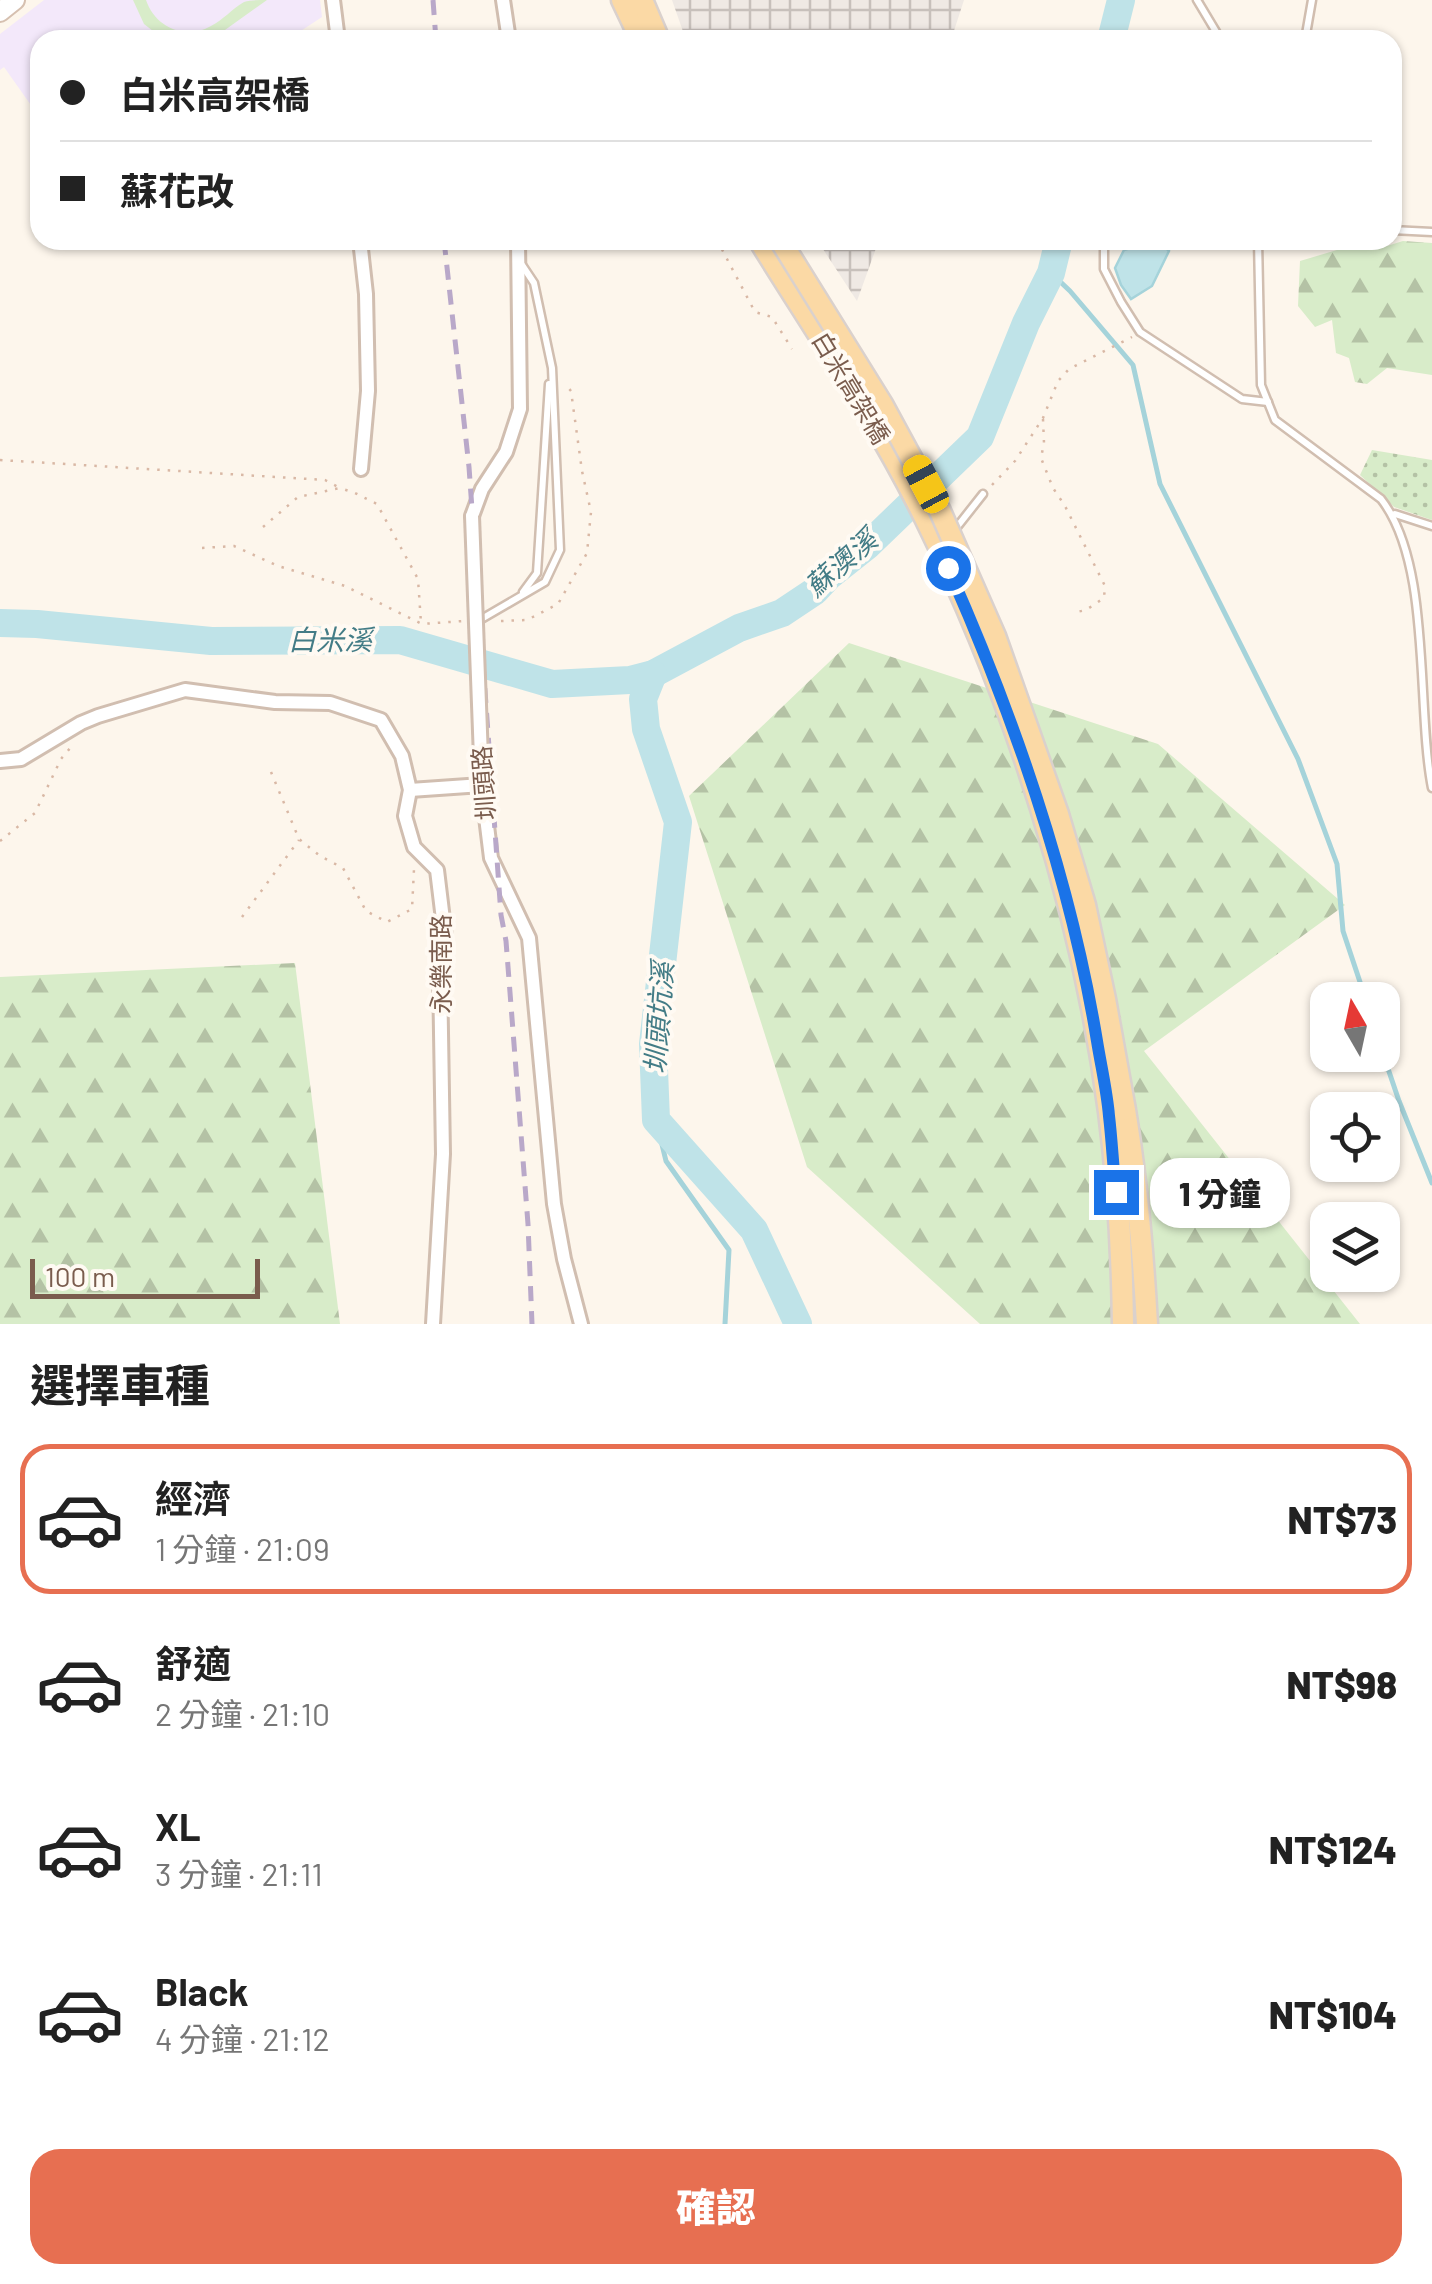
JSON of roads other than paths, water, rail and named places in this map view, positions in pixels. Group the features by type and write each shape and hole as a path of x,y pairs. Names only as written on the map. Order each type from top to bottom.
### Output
{"main road":[{"path":"622,0 637,30"},
{"path":"642,0 655,30"},
{"name":"白米高架橋","path":"765,250 944,539"},
{"name":"白米高架橋","path":"786,250 882,404 944,539 995,636 1058,814 1084,906 1105,1000 1117,1112"},
{"path":"1117,1112 1122,1271 1119,1324"},
{"path":"1117,1112 1136,1172 1146,1324"}],"street":[{"path":"0,12 15,0"},
{"path":"333,0 337,30"},
{"path":"503,0 507,30"},
{"path":"361,250 368,391 361,470"},
{"name":"圳頭路","path":"518,250 520,409 506,452 482,490 472,516 482,785 491,858 529,938 554,1204 581,1324"},
{"name":"永樂南路","path":"0,761 21,759 98,716 185,690 276,702 330,703 381,720 402,756 410,790 405,816 414,847 437,870 445,936 440,972 443,1154 433,1324"},
{"path":"410,790 482,785"}],"lane":[{"path":"1197,0 1216,30"},
{"path":"1307,30 1312,0"},
{"path":"1402,230 1432,232"},
{"path":"1104,250 1104,269 1140,332 1242,399 1268,402"},
{"path":"1258,250 1261,386 1275,420 1381,499 1393,514 1403,540 1418,599 1426,758 1432,788"},
{"path":"478,621 545,582 560,550 552,368 534,283 519,261"},
{"path":"519,598 537,573 552,368"},
{"path":"944,539 983,494"},
{"path":"1393,514 1432,526"}],"water":[{"path":"1124,250 1169,251 1152,286 1131,299 1115,268"}],"waterway":[{"name":"蘇澳溪","path":"1114,30 1121,0"},
{"name":"白米溪","path":"0,623 211,641 400,640 552,684 630,680 653,674 739,628 782,613 815,591 980,437 1026,323 1051,273 1057,250"},
{"path":"1051,273 1133,365 1160,484 1298,759 1337,864 1343,931 1360,982"},
{"name":"圳頭坑溪","path":"653,674 643,699 646,729 678,822 653,1044 656,1120 754,1230 798,1324"},
{"path":"1389,1072 1432,1183"},
{"path":"656,1120 666,1161 729,1250 725,1324"}],"railway":[{"path":"433,0 435,30"},
{"path":"445,250 469,467 528,1224 532,1324"}]}
